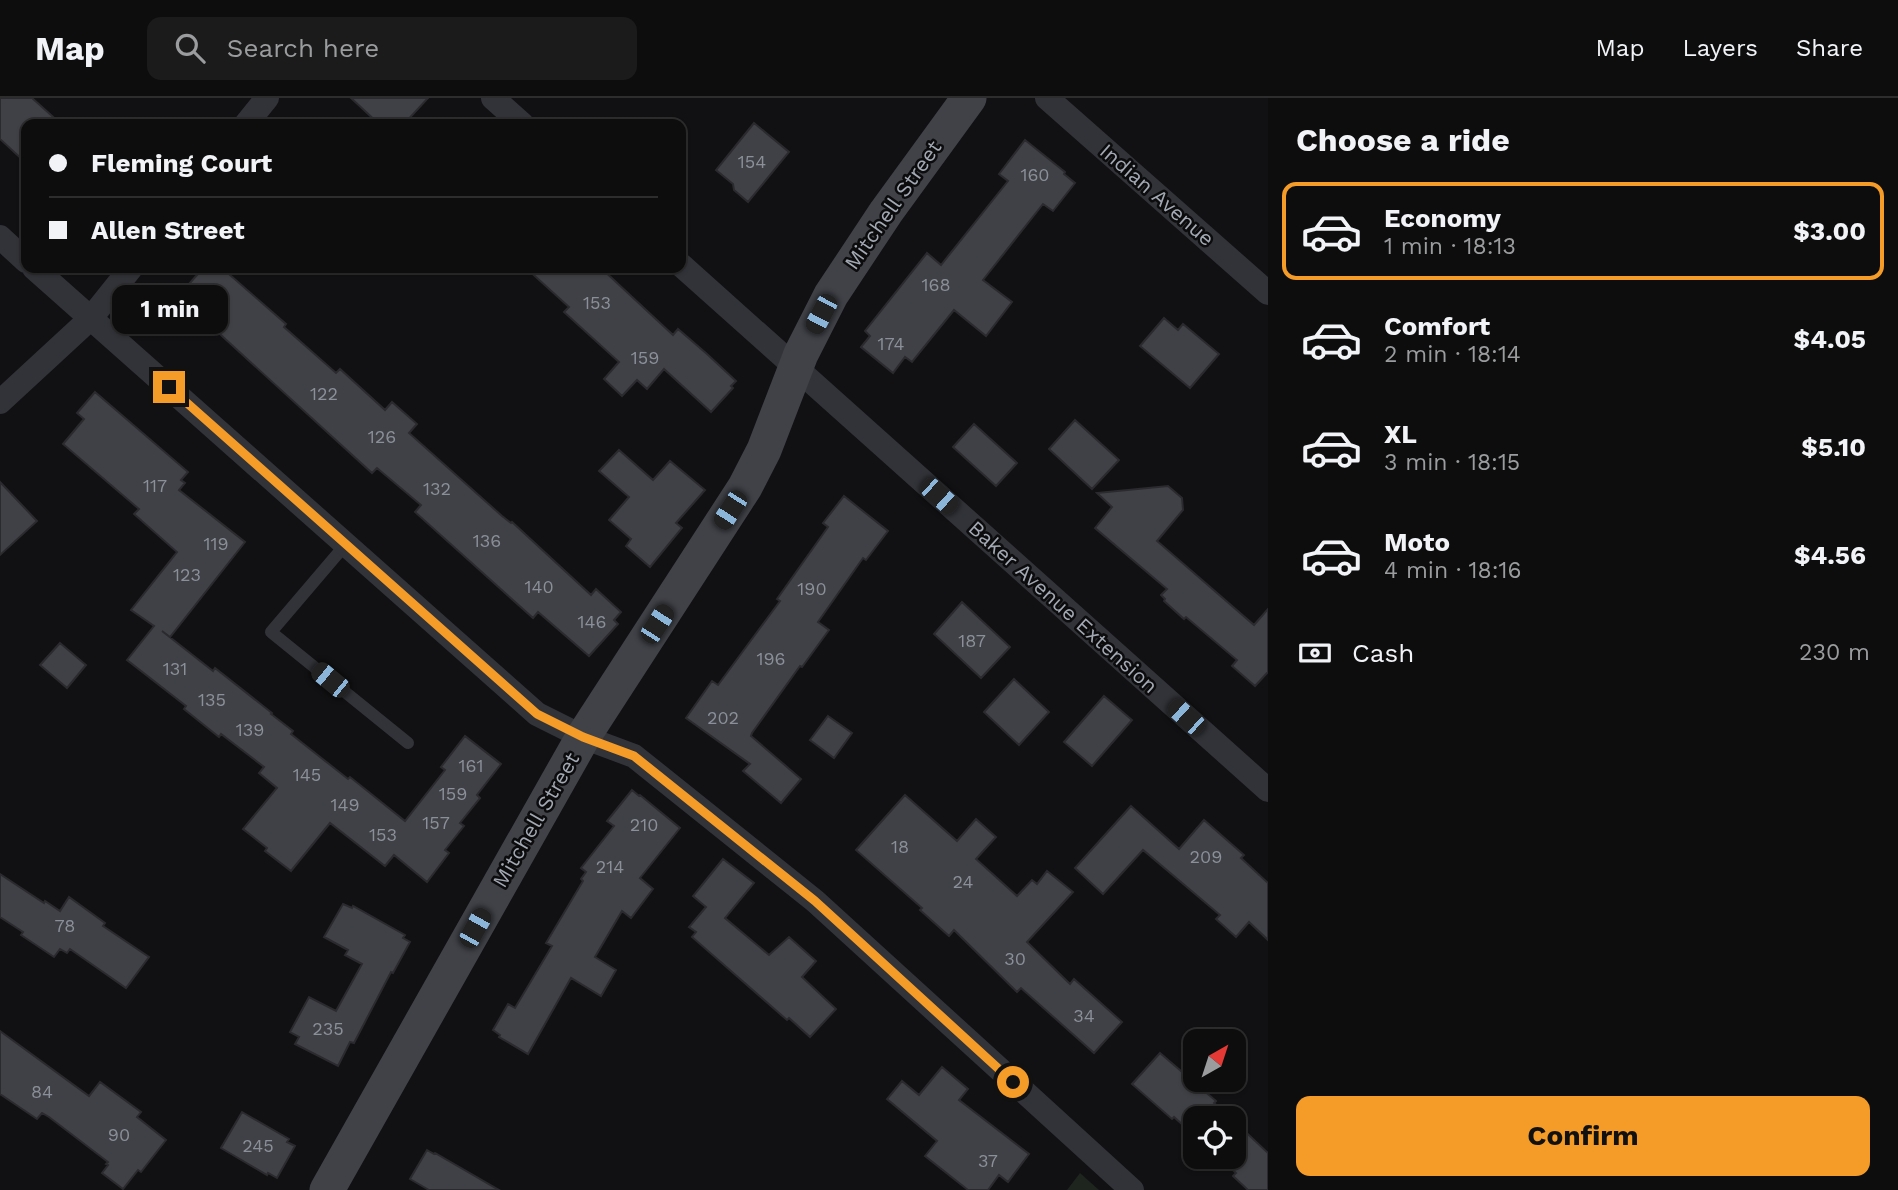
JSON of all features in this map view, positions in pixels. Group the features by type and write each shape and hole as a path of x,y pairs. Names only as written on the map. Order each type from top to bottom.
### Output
{"main road":[{"name":"Mitchell Street","path":"327,1190 583,737 745,487 764,450 795,368 831,295 886,212 969,98"}],"street":[{"path":"250,119 267,98"},
{"path":"493,98 516,119"},
{"name":"Indian Avenue","path":"1047,98 1268,293"},
{"path":"0,237 21,256"},
{"name":"Baker Avenue Extension","path":"686,270 1268,790"},
{"path":"40,273 537,714 583,737 634,756 815,901 1132,1190"},
{"path":"0,402 91,318 127,273"}],"lane":[{"path":"346,544 271,632 408,743"}],"shaded area":[{"path":"1080,1173 1099,1190 1067,1190"}],"building":[{"path":"0,98 32,98 55,119 21,119 21,158 0,139"},
{"path":"351,98 428,98 409,119 374,119"},
{"path":"754,123 789,152 748,202 734,190 733,184 716,170"},
{"path":"1025,140 1075,183 1053,211 1043,204 983,280 1012,302 986,336 954,310 912,362 905,357 893,373 861,347 870,336 865,331 927,253 941,265 1008,181 999,174"},
{"path":"199,273 228,273 336,373 340,369 385,410 392,402 417,424 409,433 591,595 596,589 621,612 614,620 618,624 589,656 538,612 533,618 415,512 421,505 377,468 372,473 199,315 204,309 183,291"},
{"path":"532,273 606,273 673,335 678,329 707,354 736,381 731,386 733,388 711,412 664,369 647,389 637,380 622,396 604,379 619,362 564,312 569,307"},
{"path":"1164,318 1178,330 1183,324 1219,354 1190,388 1140,346"},
{"path":"95,392 188,472 181,480 185,483 179,490 245,542 170,637 162,631 213,671 215,668 293,731 291,734 405,821 445,770 441,767 465,736 501,764 477,795 480,798 460,823 464,826 445,850 449,853 427,882 394,855 385,866 330,823 291,871 243,829 277,788 259,773 264,767 221,734 219,737 184,709 186,706 127,660 154,626 131,610 177,552 134,514 139,509 63,444 84,419 77,413"},
{"path":"1075,420 1119,460 1092,489 1049,449"},
{"path":"974,424 1017,463 996,486 953,447"},
{"path":"619,450 653,480 670,461 705,490 676,523 682,528 650,567 626,546 631,539 609,520 629,497 599,471"},
{"path":"0,482 37,521 0,555"},
{"path":"1168,486 1182,498 1183,510 1157,541 1254,625 1268,609 1268,672 1255,686 1232,666 1237,660 1164,601 1161,595 1167,589 1095,528 1112,507 1097,493"},
{"path":"844,496 888,531 866,560 863,558 818,622 829,630 752,733 751,736 801,779 781,803 743,771 750,764 686,718 712,681 718,685 780,601 777,599 828,527 823,523"},
{"path":"962,602 1010,647 981,678 934,634"},
{"path":"60,643 86,665 67,688 40,665"},
{"path":"1014,679 1049,712 1019,745 984,712"},
{"path":"1104,696 1132,720 1092,766 1064,742"},
{"path":"828,716 852,733 834,758 810,740"},
{"path":"632,790 680,828 640,878 653,889 631,918 622,911 595,957 616,970 601,996 571,978 528,1054 499,1037 493,1030 508,1004 515,1008 552,946 546,943 583,881 581,879 586,872 581,868 614,826 607,821"},
{"path":"905,795 957,841 976,819 996,837 976,859 1017,896 1032,880 1037,884 1047,871 1073,892 1027,942 1070,984 1074,979 1122,1022 1094,1053 1021,988 1017,992 954,930 949,936 920,910 922,908 856,850"},
{"path":"1131,806 1179,849 1204,820 1244,855 1241,858 1268,883 1268,940 1249,922 1236,937 1216,919 1220,915 1143,850 1103,894 1075,868"},
{"path":"723,859 754,883 725,918 769,955 789,937 816,961 802,977 836,1009 810,1037 692,937 696,932 689,927 706,907 693,896"},
{"path":"0,874 60,911 69,897 105,923 103,926 149,957 126,988 70,949 67,953 60,949 54,957 0,917"},
{"path":"343,904 352,908 353,906 405,935 403,938 410,942 354,1043 350,1042 338,1066 295,1044 299,1037 290,1032 309,997 336,1011 362,964 345,955 348,950 324,937"},
{"path":"0,1031 89,1096 100,1082 141,1112 137,1117 166,1140 141,1172 138,1170 123,1189 102,1173 108,1162 49,1117 42,1113 37,1119 0,1094"},
{"path":"1160,1053 1183,1073 1183,1092 1206,1092 1216,1101 1214,1103 1217,1106 1183,1106 1183,1125 1174,1117 1172,1119 1132,1084"},
{"path":"942,1067 968,1089 959,1100 1029,1154 1008,1182 999,1175 988,1190 968,1190 925,1156 937,1141 887,1099 902,1081 919,1095"},
{"path":"242,1112 289,1139 287,1142 295,1146 277,1178 221,1148"},
{"path":"1246,1132 1268,1153 1268,1190 1248,1190 1233,1176 1236,1173 1232,1169 1246,1169"},
{"path":"427,1150 499,1190 429,1190 410,1179"}],"route":[{"path":"169,387 537,714 583,737 634,756 815,901 1013,1082"}]}
